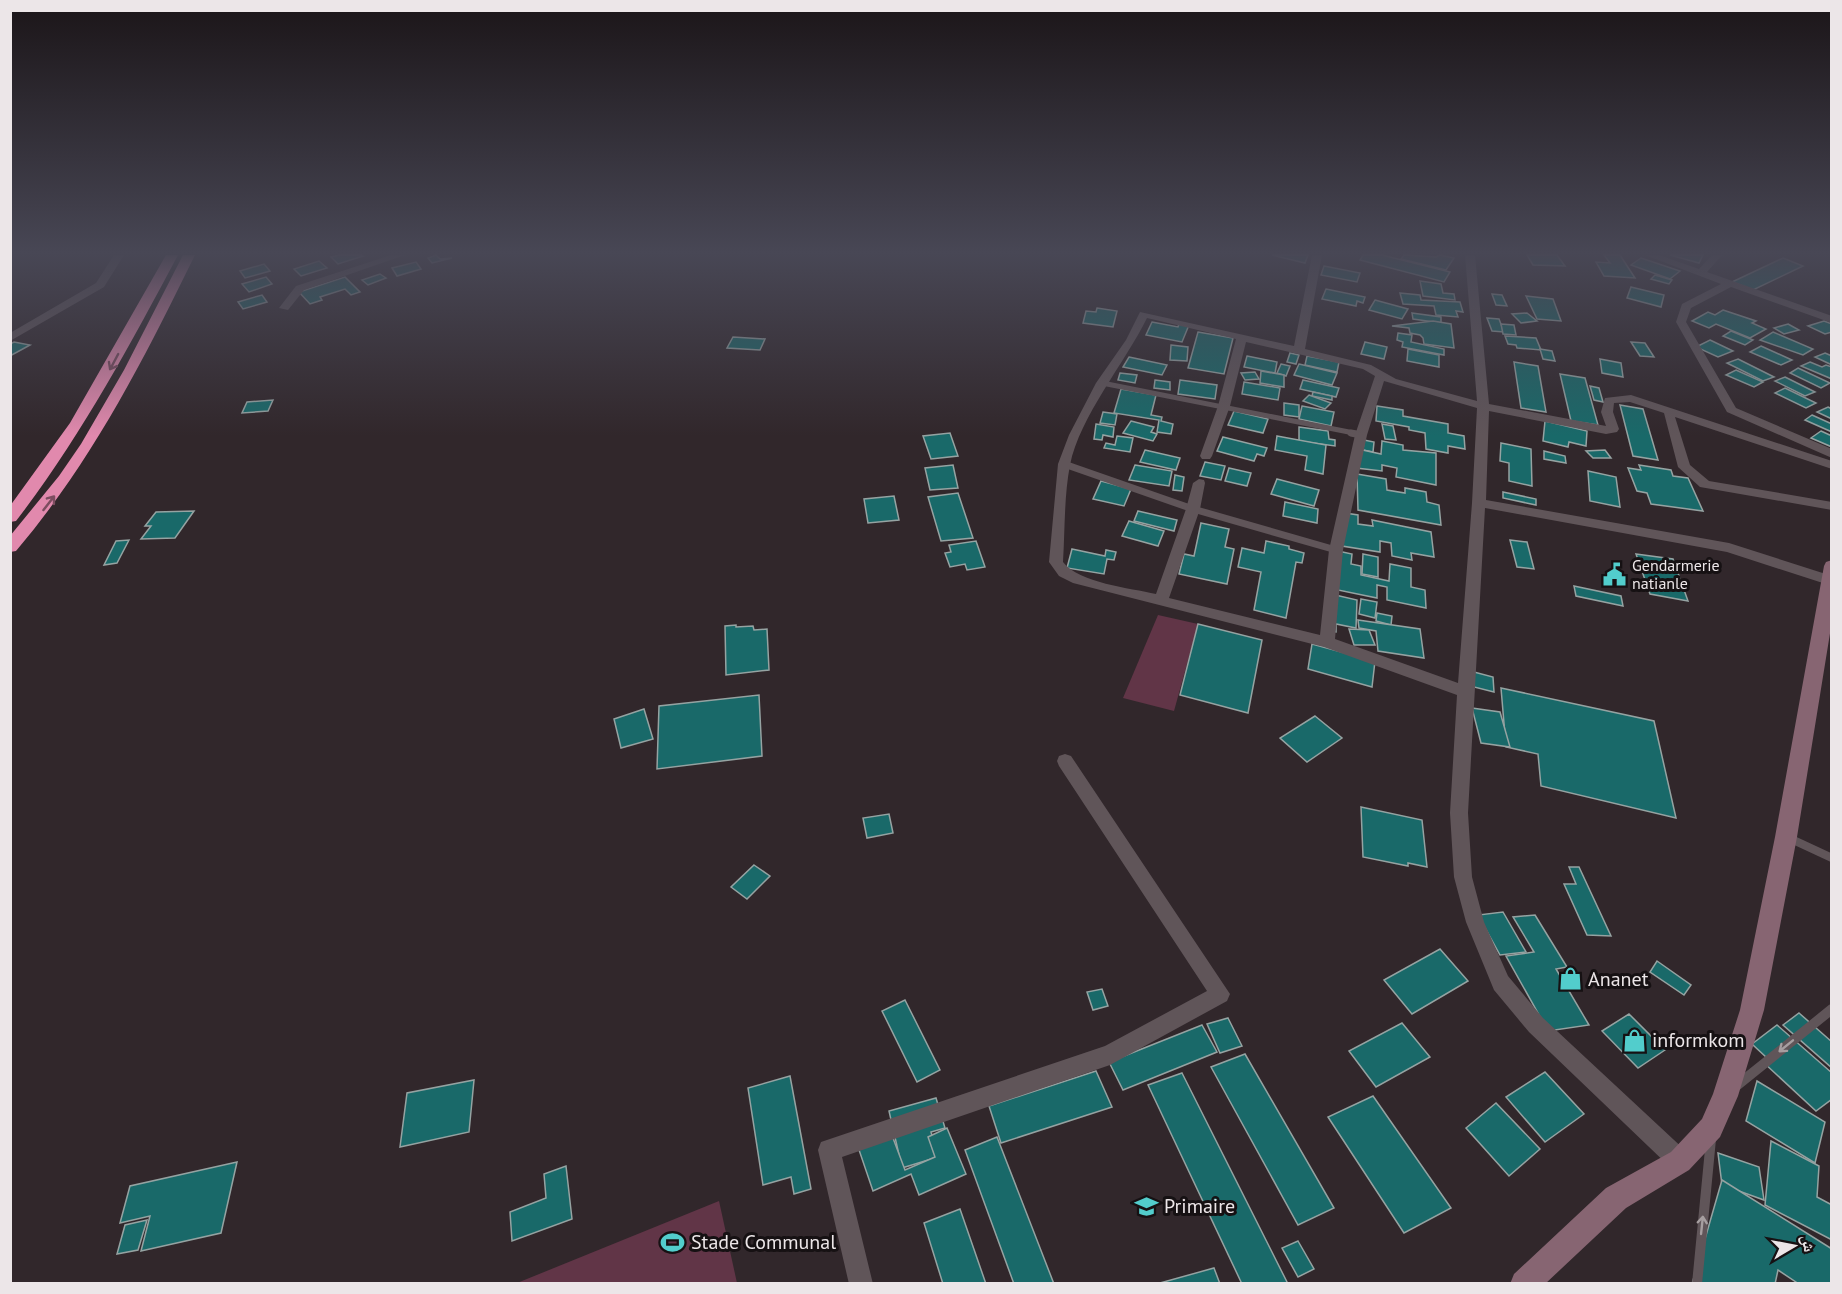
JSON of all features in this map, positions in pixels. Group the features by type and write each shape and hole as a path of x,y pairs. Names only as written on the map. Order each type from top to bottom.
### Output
{"highway":[{"path":"10,517 50,467 94,399 139,315"},
{"path":"10,547 45,508 89,447 113,406 159,315"}],"main road":[{"path":"1524,1284 1616,1198 1680,1161 1711,1128 1725,1096 1752,1010 1786,837 1830,573"}],"street":[{"path":"10,338 48,315"},
{"path":"1143,315 1131,340 1102,383 1075,435 1064,464 1056,562 1064,573 1078,580 1327,642 1465,692"},
{"path":"1150,315 1367,367 1392,381 1484,406 1606,430 1613,429 1607,412 1609,400 1631,398 1832,465"},
{"path":"1299,351 1306,315"},
{"path":"1476,315 1484,406 1465,692 1460,813 1463,877 1475,922 1501,983 1536,1025 1680,1161"},
{"path":"1683,315 1681,322 1731,410 1832,454"},
{"path":"1206,456 1224,406 1242,338"},
{"path":"1327,642 1336,550 1360,435 1381,374"},
{"path":"1671,410 1669,416 1684,467 1705,484 1832,506"},
{"path":"1161,599 1193,509 1199,483"},
{"path":"1479,502 1729,548 1830,573"},
{"path":"861,1284 829,1150 1110,1055 1220,994 1065,761"}],"lane":[{"path":"1102,383 1360,435"},
{"path":"1064,464 1193,509 1336,550"},
{"path":"1786,837 1832,858"},
{"path":"1725,1096 1832,1009"},
{"path":"1696,1284 1713,1122"}],"shaded area":[{"path":"1158,615 1198,624 1174,711 1123,698"},
{"name":"Stade Communal","path":"719,1201 737,1283 517,1283"}],"building":[{"path":"1085,315 1116,315 1113,327 1083,323"},
{"path":"1389,315 1404,315 1402,319"},
{"path":"1412,315 1441,317 1441,323 1413,319"},
{"path":"1513,315 1530,315 1537,321 1521,323"},
{"path":"1535,315 1559,315 1561,321 1537,319"},
{"path":"1702,315 1739,315 1756,321 1752,323 1766,329 1750,338 1716,324 1709,328 1692,321"},
{"path":"1487,318 1499,319 1504,332 1492,331"},
{"path":"1433,321 1451,324 1454,348 1424,344 1423,338 1410,333 1409,328 1392,326"},
{"path":"1824,321 1832,324 1832,332 1825,334 1808,326"},
{"path":"1152,322 1178,327 1179,324 1189,325 1182,342 1146,335"},
{"path":"1501,324 1514,325 1516,335 1503,334"},
{"path":"1788,324 1799,330 1784,334 1774,328"},
{"path":"1731,331 1753,340 1745,345 1723,336"},
{"path":"1198,332 1233,338 1224,374 1188,368"},
{"path":"1773,332 1813,349 1803,355 1760,340"},
{"path":"1398,333 1412,335 1411,342 1444,349 1444,355 1402,347 1403,342 1397,340"},
{"path":"1505,336 1536,338 1541,350 1517,348 1516,345 1508,344"},
{"path":"733,337 765,339 760,350 727,348"},
{"path":"1710,340 1733,351 1718,357 1696,347"},
{"path":"14,342 30,345 10,356 10,344"},
{"path":"1365,342 1387,347 1384,359 1361,354"},
{"path":"1631,342 1645,343 1654,357 1640,356"},
{"path":"1171,345 1188,347 1187,361 1170,360"},
{"path":"1761,346 1792,360 1781,365 1750,352"},
{"path":"1408,349 1439,355 1439,367 1407,361"},
{"path":"1540,349 1552,351 1555,361 1543,359"},
{"path":"1290,353 1299,355 1296,364 1287,362"},
{"path":"1825,353 1832,356 1832,365 1815,357"},
{"path":"1247,356 1277,362 1275,373 1244,367"},
{"path":"1307,356 1339,362 1337,372 1305,365"},
{"path":"1129,357 1167,365 1162,375 1123,367"},
{"path":"1600,359 1621,363 1623,377 1602,373"},
{"path":"1738,359 1774,377 1763,381 1727,363"},
{"path":"1514,362 1538,366 1546,412 1521,408"},
{"path":"1810,362 1822,367 1826,365 1832,367 1832,379 1801,366"},
{"path":"1281,364 1290,366 1286,376 1277,373"},
{"path":"1299,364 1337,373 1332,385 1294,375"},
{"path":"1798,368 1830,383 1821,388 1790,373"},
{"path":"1736,370 1763,382 1754,387 1726,375"},
{"path":"1261,371 1284,375 1284,387 1260,383"},
{"path":"1255,372 1259,379 1245,380 1241,373"},
{"path":"1120,373 1137,375 1135,383 1118,380"},
{"path":"1560,374 1585,378 1598,425 1571,421"},
{"path":"1785,377 1815,392 1805,396 1775,381"},
{"path":"1155,380 1170,382 1170,390 1154,388"},
{"path":"1180,380 1217,385 1215,399 1178,394"},
{"path":"1303,380 1339,388 1336,397 1300,389"},
{"path":"1244,382 1280,388 1278,400 1242,394"},
{"path":"1590,386 1599,388 1603,402 1594,400"},
{"path":"1785,388 1816,403 1806,408 1775,393"},
{"path":"1121,389 1156,395 1151,415 1162,417 1161,421 1173,424 1171,434 1157,432 1159,420 1114,413"},
{"path":"1313,392 1332,396 1332,400 1312,396"},
{"path":"1309,395 1331,403 1325,409 1303,401"},
{"path":"273,400 268,411 242,413 247,402"},
{"path":"1284,403 1299,405 1299,417 1284,415"},
{"path":"1620,405 1643,409 1658,460 1633,456"},
{"path":"1302,406 1334,412 1331,426 1299,419"},
{"path":"1377,406 1403,410 1403,416 1448,424 1448,433 1464,436 1465,449 1448,446 1448,453 1426,449 1425,433 1409,430 1409,427 1376,421"},
{"path":"1828,407 1832,409 1832,419 1817,412"},
{"path":"1234,411 1268,419 1263,433 1228,425"},
{"path":"1103,412 1117,414 1115,425 1100,423"},
{"path":"1812,415 1832,424 1832,432 1805,420"},
{"path":"1131,421 1154,427 1151,432 1157,434 1153,441 1123,433"},
{"path":"1545,421 1587,431 1586,446 1569,442 1568,447 1543,441"},
{"path":"1096,424 1114,427 1113,437 1103,435 1102,440 1094,439"},
{"path":"1382,424 1393,426 1396,440 1385,439"},
{"path":"1299,427 1328,431 1329,439 1335,440 1335,446 1299,441"},
{"path":"1821,431 1832,436 1832,447 1811,438"},
{"path":"950,433 958,456 931,459 923,436"},
{"path":"1117,436 1133,438 1130,452 1104,448 1106,443 1115,445"},
{"path":"1277,436 1326,445 1323,474 1305,470 1307,456 1275,450"},
{"path":"1223,437 1267,448 1264,456 1257,454 1254,461 1217,451"},
{"path":"1364,440 1374,442 1373,452 1363,450"},
{"path":"1382,441 1403,445 1403,450 1436,453 1436,485 1396,477 1397,468 1382,465 1382,471 1356,468 1358,449 1381,454"},
{"path":"1501,443 1531,449 1532,486 1509,481 1509,463 1500,461"},
{"path":"1145,450 1180,458 1176,470 1140,462"},
{"path":"1605,450 1611,458 1593,458 1586,451"},
{"path":"1544,451 1565,456 1566,463 1544,459"},
{"path":"1205,462 1225,466 1221,480 1200,476"},
{"path":"953,465 958,488 930,490 925,468"},
{"path":"1135,465 1172,471 1169,486 1129,480"},
{"path":"1639,465 1671,470 1673,476 1688,478 1703,511 1651,504 1647,493 1637,491 1628,468 1641,470"},
{"path":"1229,468 1251,473 1247,486 1225,481"},
{"path":"1588,471 1616,477 1620,507 1590,501"},
{"path":"1357,474 1386,479 1387,490 1405,493 1405,488 1426,492 1427,502 1439,505 1441,525 1358,510"},
{"path":"1175,475 1184,477 1182,491 1173,490"},
{"path":"1277,479 1319,490 1314,506 1271,494"},
{"path":"1101,481 1131,489 1124,506 1093,499"},
{"path":"1503,492 1536,499 1536,505 1503,498"},
{"path":"958,493 973,538 941,541 928,497"},
{"path":"894,496 899,520 868,523 864,499"},
{"path":"1285,502 1318,509 1317,523 1283,516"},
{"path":"194,511 175,538 141,539 151,526 145,526 156,512"},
{"path":"1138,511 1177,520 1174,531 1134,521"},
{"path":"1345,513 1358,515 1358,524 1373,526 1372,520 1431,532 1434,557 1411,553 1412,560 1392,556 1391,543 1380,541 1380,552 1342,546"},
{"path":"1129,521 1164,531 1158,546 1122,536"},
{"path":"1201,523 1229,529 1225,547 1234,549 1227,584 1179,574 1184,554 1194,556"},
{"path":"129,540 117,563 104,565 116,541"},
{"path":"1510,540 1527,542 1534,569 1517,567"},
{"path":"976,541 985,567 967,570 965,564 950,567 945,553 951,552 949,545"},
{"path":"1266,541 1289,546 1289,549 1304,553 1302,563 1296,562 1286,618 1254,610 1261,572 1238,567 1242,548 1264,553"},
{"path":"1072,549 1105,556 1106,550 1116,552 1114,560 1107,559 1104,574 1067,568"},
{"path":"1338,551 1352,554 1351,564 1361,566 1361,575 1389,581 1390,564 1411,568 1411,587 1425,590 1426,608 1387,600 1387,587 1377,585 1377,598 1333,589"},
{"path":"1363,554 1378,557 1378,577 1362,574"},
{"path":"1636,554 1673,559 1688,601 1650,594"},
{"path":"1574,586 1621,596 1623,606 1576,596"},
{"path":"1331,594 1357,600 1356,628 1336,624 1336,632 1328,631"},
{"path":"1361,599 1377,602 1375,618 1359,614"},
{"path":"1377,613 1392,616 1391,625 1376,621"},
{"path":"1358,620 1420,629 1424,658 1378,651 1376,631 1359,628"},
{"path":"1198,624 1262,640 1248,713 1180,695"},
{"path":"736,625 736,627 753,626 754,630 767,629 769,670 726,675 725,626"},
{"path":"1349,629 1369,630 1375,645 1354,645"},
{"path":"1312,644 1375,661 1372,687 1308,669"},
{"path":"1474,672 1493,677 1494,692 1474,687"},
{"path":"1501,688 1654,721 1676,818 1541,786 1538,754 1506,747"},
{"path":"759,695 762,756 657,769 659,706"},
{"path":"1472,708 1500,712 1510,747 1481,743"},
{"path":"644,709 653,739 621,748 614,719"},
{"path":"1315,716 1342,738 1307,762 1280,738"},
{"path":"1361,807 1422,820 1427,867 1408,863 1408,866 1363,857"},
{"path":"889,814 893,833 867,838 863,818"},
{"path":"754,865 770,876 747,899 731,887"},
{"path":"1569,867 1579,867 1611,936 1587,935 1564,884 1576,884"},
{"path":"1503,912 1526,952 1500,955 1478,915"},
{"path":"1535,915 1567,967 1556,969 1589,1025 1548,1031 1506,956 1534,952 1513,917"},
{"path":"1440,949 1468,981 1412,1014 1384,980"},
{"path":"1657,961 1691,985 1684,995 1650,972"},
{"path":"1102,989 1108,1006 1093,1010 1087,992"},
{"path":"905,1000 940,1070 917,1082 882,1011"},
{"path":"1799,1013 1832,1042 1832,1068 1783,1025"},
{"name":"informkom","path":"1629,1014 1665,1050 1638,1068 1602,1031"},
{"path":"1228,1018 1242,1046 1220,1053 1207,1024"},
{"path":"1402,1023 1430,1057 1376,1087 1349,1051"},
{"path":"1202,1025 1217,1052 1123,1090 1109,1062"},
{"path":"1777,1025 1832,1073 1832,1099 1816,1111 1763,1062 1767,1058 1752,1044"},
{"path":"1245,1054 1334,1208 1298,1225 1211,1067"},
{"path":"1096,1071 1112,1107 1001,1143 989,1106"},
{"path":"1545,1072 1584,1114 1545,1142 1506,1097"},
{"path":"1182,1073 1288,1284 1242,1284 1148,1085"},
{"path":"790,1076 811,1189 794,1194 791,1177 763,1185 748,1088"},
{"path":"474,1080 469,1132 400,1147 407,1093"},
{"path":"1757,1081 1825,1122 1815,1163 1746,1121"},
{"path":"1373,1096 1451,1208 1404,1233 1328,1117"},
{"path":"936,1098 945,1128 931,1132 938,1157 902,1168 889,1111"},
{"path":"1496,1103 1540,1149 1509,1176 1466,1128"},
{"path":"947,1128 966,1174 919,1195 911,1174 873,1191 857,1144 890,1130 905,1170 935,1157 928,1137"},
{"path":"997,1137 1054,1284 1014,1284 965,1150"},
{"path":"1771,1141 1819,1166 1817,1197 1832,1205 1832,1240 1765,1205"},
{"path":"1718,1153 1759,1167 1764,1200 1722,1185"},
{"path":"237,1162 221,1233 141,1251 150,1216 120,1223 130,1186"},
{"path":"566,1166 572,1219 512,1241 510,1212 546,1198 544,1174"},
{"path":"1722,1180 1832,1249 1832,1284 1799,1284 1778,1270 1775,1284 1692,1284"},
{"path":"960,1209 986,1284 943,1284 924,1223"},
{"path":"147,1220 138,1250 117,1254 125,1225"},
{"path":"1298,1241 1314,1269 1298,1277 1282,1248"},
{"path":"1214,1268 1220,1284 1160,1283"}],"place":[{"name":"Gendarmerie natianle","path":"1614,574"},
{"name":"Ananet","path":"1570,979"},
{"name":"informkom","path":"1634,1040"},
{"name":"Primaire","path":"1146,1206"},
{"name":"Stade Communal","path":"673,1242"}]}
